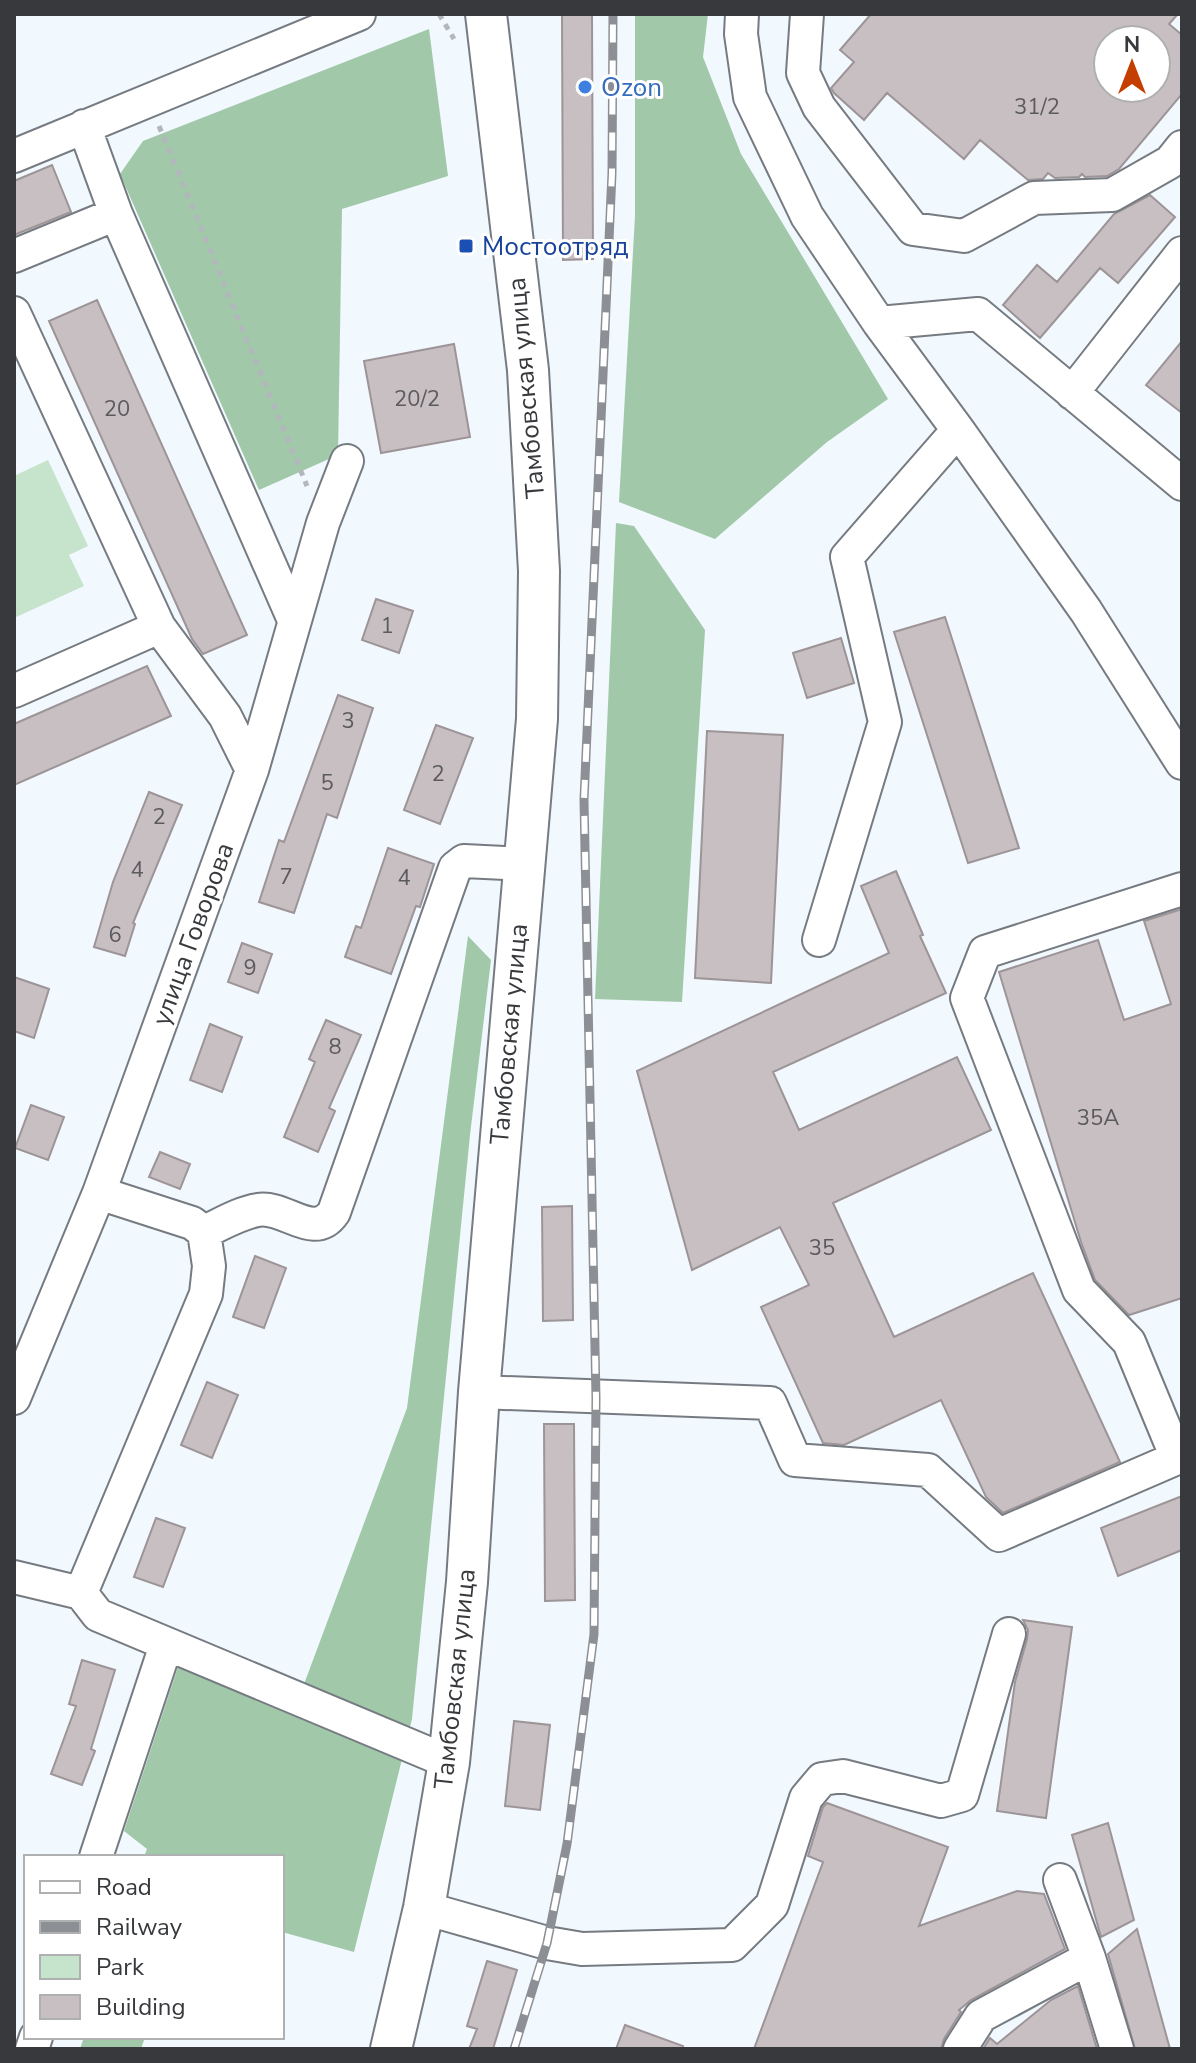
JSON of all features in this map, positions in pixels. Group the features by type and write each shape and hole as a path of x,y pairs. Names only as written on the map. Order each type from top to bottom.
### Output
{"main road":[{"name":"Тамбовская улица","path":"391,2049 424,1908 449,1762 467,1582 479,1392 537,719 539,571 528,370 486,14"}],"street":[{"path":"14,156 359,14"},
{"path":"742,14 741,34 750,97 807,216 879,323 1086,611 1182,763"},
{"path":"807,14 803,73 819,107 913,229 964,236 1034,198 1112,195 1170,162 1182,147"},
{"path":"84,126 116,214 294,620"},
{"path":"14,256 116,214"},
{"path":"1072,393 1182,253"},
{"path":"14,313 159,627 225,716 252,770"},
{"path":"879,323 978,314 1182,484"},
{"path":"819,940 885,722 847,557 958,430"},
{"name":"улица Говорова","path":"14,1398 99,1193 252,770 323,523 347,461"},
{"path":"14,691 159,627"},
{"path":"204,1232 259,1209 316,1226 328,1222 455,868 464,861 524,864"},
{"path":"479,1392 770,1403 795,1460 928,1470 999,1535 1177,1458 1129,1342 1079,1290 967,998 985,952 1182,889"},
{"path":"81,1593 206,1294 209,1266 204,1232 192,1223 99,1193"},
{"path":"14,1577 81,1593 98,1615 449,1762"},
{"path":"424,1908 547,1943 582,1949 732,1945 772,1905 806,1798 822,1779 843,1776 941,1801 962,1795 1009,1634"},
{"path":"97,1855 166,1645"},
{"path":"1060,1880 1089,1958 1117,2049"},
{"path":"960,2049 981,2016 1089,1958"}],"path":[{"path":"439,14 454,40"},
{"path":"157,121 323,523"}],"green space":[{"path":"635,14 708,14 703,57 741,154 888,399 827,442 715,539 619,502 635,216"},
{"path":"429,29 448,176 342,209 338,455 259,490 120,174 143,141"},
{"path":"48,460 88,546 69,555 84,586 14,618 14,476"},
{"path":"616,523 634,526 705,630 682,1002 595,999"},
{"path":"468,936 491,960 470,1135 412,1719 354,1952 284,1933 284,1855 145,1855 147,1849 124,1831 179,1664 294,1711 407,1408"},
{"path":"83,2039 144,2039 141,2049 80,2049"}],"building":[{"path":"562,14 592,14 593,259 563,260"},
{"path":"871,14 1178,14 1169,24 1092,24 1092,104 1172,104 1172,27 1182,35 1182,94 1119,169 1107,176 1085,177 1082,174 1079,177 1055,178 1048,173 1043,179 1028,180 980,140 964,159 887,93 864,120 831,88 854,62 840,50"},
{"path":"52,165 71,212 14,235 14,181"},
{"path":"1150,195 1175,217 1118,283 1100,268 1040,338 1003,305 1037,265 1057,282 1114,214"},
{"path":"97,300 247,635 203,654 192,639 49,321"},
{"path":"1182,341 1182,413 1146,385"},
{"path":"454,344 470,437 381,453 364,361"},
{"path":"376,599 413,611 399,653 362,640"},
{"path":"945,617 1019,848 968,863 894,632"},
{"path":"841,638 854,683 807,698 793,653"},
{"path":"147,666 171,716 14,785 14,724"},
{"path":"338,695 373,708 337,818 327,814 294,913 259,902 279,840 284,842"},
{"path":"436,725 473,738 440,824 404,810"},
{"path":"707,731 783,735 771,983 695,978"},
{"path":"149,792 182,805 133,923 125,956 94,947 113,882"},
{"path":"388,848 434,864 420,907 416,906 391,974 345,957 356,926 361,928"},
{"path":"896,871 923,935 920,936 946,993 773,1072 799,1130 957,1057 991,1130 833,1203 894,1337 1033,1273 1120,1462 1003,1513 986,1497 941,1400 844,1445 823,1443 761,1307 809,1285 780,1227 692,1270 637,1071 889,953 861,886"},
{"path":"1182,909 1182,1298 1129,1315 1095,1280 999,972 1098,940 1124,1020 1171,1004 1144,921"},
{"path":"242,943 272,954 258,993 228,982"},
{"path":"14,977 49,989 34,1038 14,1031"},
{"path":"326,1020 361,1035 329,1108 335,1111 318,1152 284,1137 315,1062 309,1059"},
{"path":"210,1024 242,1037 222,1092 190,1080"},
{"path":"31,1105 64,1117 48,1160 15,1148"},
{"path":"160,1152 190,1164 180,1189 149,1177"},
{"path":"572,1206 573,1320 543,1321 542,1207"},
{"path":"255,1256 286,1268 264,1328 233,1317"},
{"path":"207,1382 238,1395 212,1458 181,1445"},
{"path":"544,1424 574,1424 575,1600 545,1601"},
{"path":"1182,1496 1182,1550 1118,1576 1101,1528"},
{"path":"156,1518 185,1528 163,1587 134,1577"},
{"path":"1023,1620 1072,1627 1046,1818 997,1811 1015,1682 1027,1639 1028,1630"},
{"path":"82,1660 115,1670 91,1749 95,1751 82,1785 51,1774 76,1706 69,1704"},
{"path":"514,1721 550,1725 540,1810 505,1806"},
{"path":"827,1803 948,1847 919,1926 1017,1891 1044,1894 1065,1949 971,2000 959,2010 961,2012 941,2049 754,2049 823,1862 808,1856 823,1807"},
{"path":"1108,1823 1134,1920 1101,1937 1072,1835"},
{"path":"1137,1929 1170,2049 1135,2049 1108,1954"},
{"path":"487,1961 517,1970 493,2049 469,2049 477,2029 467,2026"},
{"path":"1078,1986 1097,2049 983,2049 990,2038 997,2044 1051,2000"},
{"path":"625,2025 683,2046 682,2049 616,2049"}],"railway":[{"path":"514,2049 547,1943 567,1844 594,1634 596,1398 584,800 612,173 613,14"}],"place":[{"name":"Ozon","path":"585,87"},
{"name":"Мостоотряд","path":"466,246"}]}
